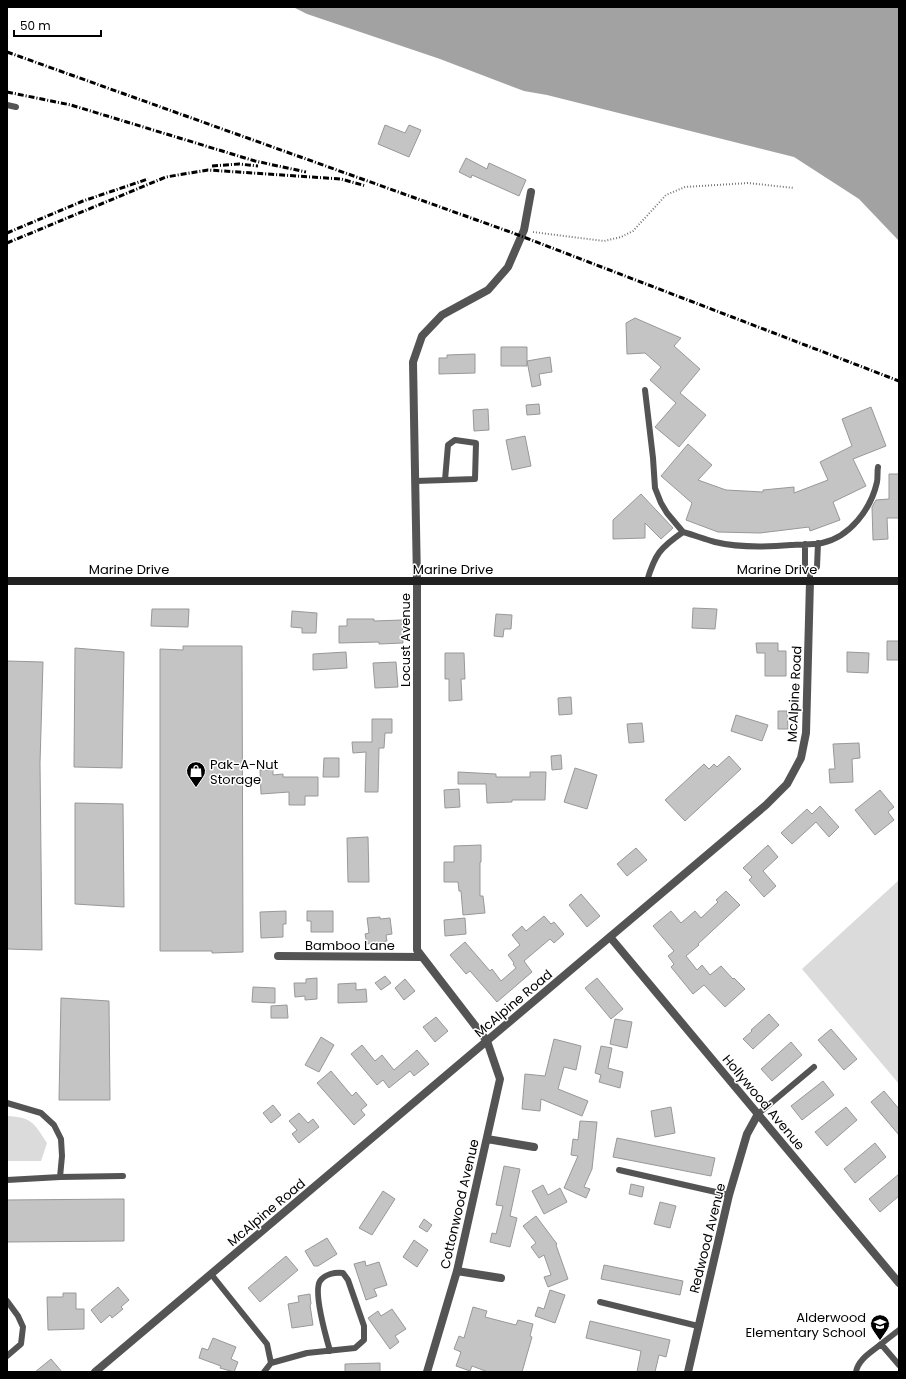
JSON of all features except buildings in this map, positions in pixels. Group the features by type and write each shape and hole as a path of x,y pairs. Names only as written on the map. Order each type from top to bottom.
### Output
{"main road":[{"name":"Marine Drive","path":"7,581 899,581"}],"street":[{"name":"Locust Avenue","path":"487,1041 417,950 417,581 413,362 422,336 442,315 488,290 508,267 524,230 531,192"},
{"name":"McAlpine Road","path":"95,1372 766,805 787,784 801,758 806,733 810,581"},
{"name":"Hollywood Avenue","path":"610,937 899,1283"},
{"name":"Bamboo Lane","path":"278,956 422,957"},
{"name":"Cottonwood Avenue","path":"427,1372 457,1271 500,1079 487,1041"},
{"name":"Redwood Avenue","path":"688,1372 729,1194 747,1134 758,1114"},
{"path":"487,1139 534,1147"},
{"path":"457,1271 501,1278"}],"lane":[{"path":"7,105 16,107"},
{"path":"645,390 653,458 654,488 667,513 683,532 716,542 737,546 771,547 822,543 843,534 856,523 865,511 877,482 878,467"},
{"path":"416,481 475,479 476,443 455,440 448,445 445,480"},
{"path":"647,581 654,558 670,542 683,532"},
{"path":"810,572 817,567 818,543"},
{"path":"805,544 805,567 810,572 810,581"},
{"path":"758,1114 814,1067"},
{"path":"7,1103 41,1114 54,1126 61,1139 62,1156 60,1177"},
{"path":"619,1170 729,1194"},
{"path":"7,1180 123,1176"},
{"path":"264,1372 272,1362 307,1354 355,1348 364,1340 364,1326 348,1280 342,1273 335,1272 326,1276 320,1282 318,1290 320,1308 330,1351"},
{"path":"211,1274 267,1344 272,1362"},
{"path":"7,1301 18,1316 23,1327 21,1344 7,1356"},
{"path":"600,1302 698,1326"},
{"path":"856,1372 856,1368 863,1358 899,1330"},
{"path":"881,1344 899,1365"}],"path":[{"path":"524,230 604,240 621,237 633,231 666,195 685,187 748,184 794,188"}],"shaded area":[{"path":"293,7 899,7 899,241 859,199 794,157 547,95 524,91 440,59 307,14"},
{"path":"899,880 899,1084 802,969"},
{"path":"7,1116 22,1118 32,1122 39,1130 47,1143 41,1161 7,1161"}],"railway":[{"path":"7,52 513,233 899,381"},
{"path":"7,92 71,105 255,161 306,172"},
{"path":"212,166 239,164 258,166"},
{"path":"7,243 166,177 208,170 341,179 366,186"},
{"path":"7,233 83,201 148,179"}],"place":[{"name":"Pak-A-Nut Storage","path":"196,788"},
{"name":"Alderwood Elementary School","path":"880,1341"}]}
